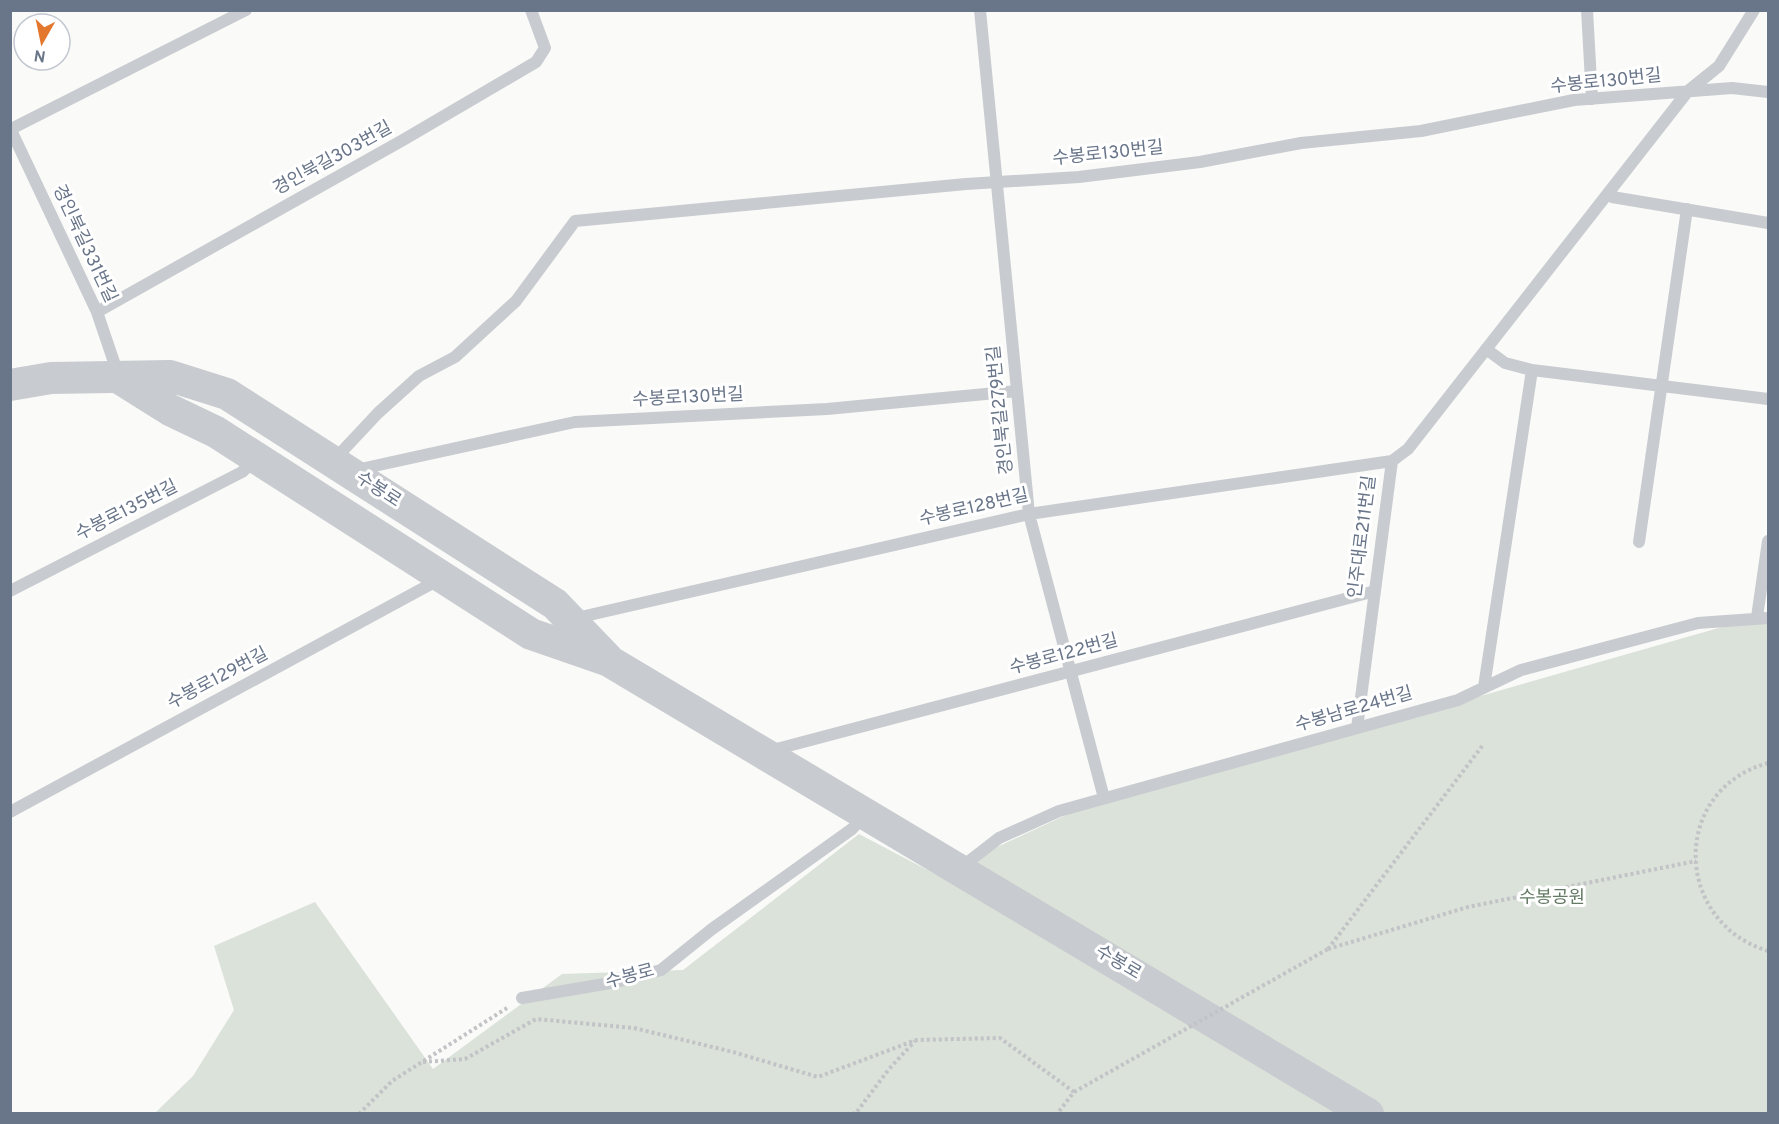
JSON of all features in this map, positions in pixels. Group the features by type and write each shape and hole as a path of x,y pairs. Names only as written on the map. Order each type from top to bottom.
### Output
{"street":[{"name":"수봉로","path":"10,385 51,378 170,376 227,394 555,603 609,661"},
{"name":"수봉로","path":"119,378 170,410 216,432 531,634 609,661 1368,1113"}],"lane":[{"path":"11,129 246,10"},
{"name":"경인북길303번길","path":"97,312 403,140 536,62 545,48 531,10"},
{"name":"경인북길279번길","path":"980,10 1029,514 1104,798"},
{"path":"1587,10 1593,99"},
{"name":"인주대로211번길","path":"1357,728 1392,461 1408,449 1688,91 1719,66 1754,10"},
{"name":"수봉로130번길","path":"341,466 378,413 419,376 455,357 516,301 574,220 996,182 1079,177 1200,162 1301,144 1421,131 1593,99 1732,88 1768,92"},
{"name":"경인북길331번길","path":"11,129 97,312 119,378"},
{"path":"1608,193 1612,197 1768,223"},
{"path":"1639,542 1687,208"},
{"path":"1486,350 1505,363 1532,370 1768,399"},
{"path":"1484,687 1532,370"},
{"name":"수봉로130번길","path":"341,466 575,422 827,409 1017,391"},
{"name":"수봉로135번길","path":"10,591 242,472 257,458"},
{"name":"수봉로128번길","path":"570,620 1029,514 1392,461"},
{"path":"1763,618 1768,541"},
{"name":"수봉로129번길","path":"10,812 443,578"},
{"name":"수봉로122번길","path":"763,752 1375,591"},
{"name":"수봉남로24번길","path":"959,869 999,838 1059,811 1458,700 1521,670 1698,623 1763,618"},
{"name":"수봉로","path":"522,998 616,982 660,970 712,929 852,829 867,814"}],"path":[{"path":"1328,949 1483,745"},
{"path":"1768,763 1733,780 1710,805 1702,819 1696,861 1701,893 1712,912 1725,928 1747,943 1768,951"},
{"path":"1057,1113 1074,1092 1328,949 1468,907 1696,861"},
{"path":"359,1113 392,1082 522,998"},
{"path":"423,1062 465,1059 536,1019 634,1028 733,1052 818,1077 916,1040 1000,1038 1074,1092"},
{"path":"852,1113 856,1113 889,1069 916,1040"},
{"path":"729,1113 742,1113"}],"green space":[{"name":"수봉공원","path":"1757,617 1768,620 1768,1113 154,1114 193,1076 234,1010 214,946 315,902 433,1069 562,974 683,970 859,834 937,875 1068,814"}]}
